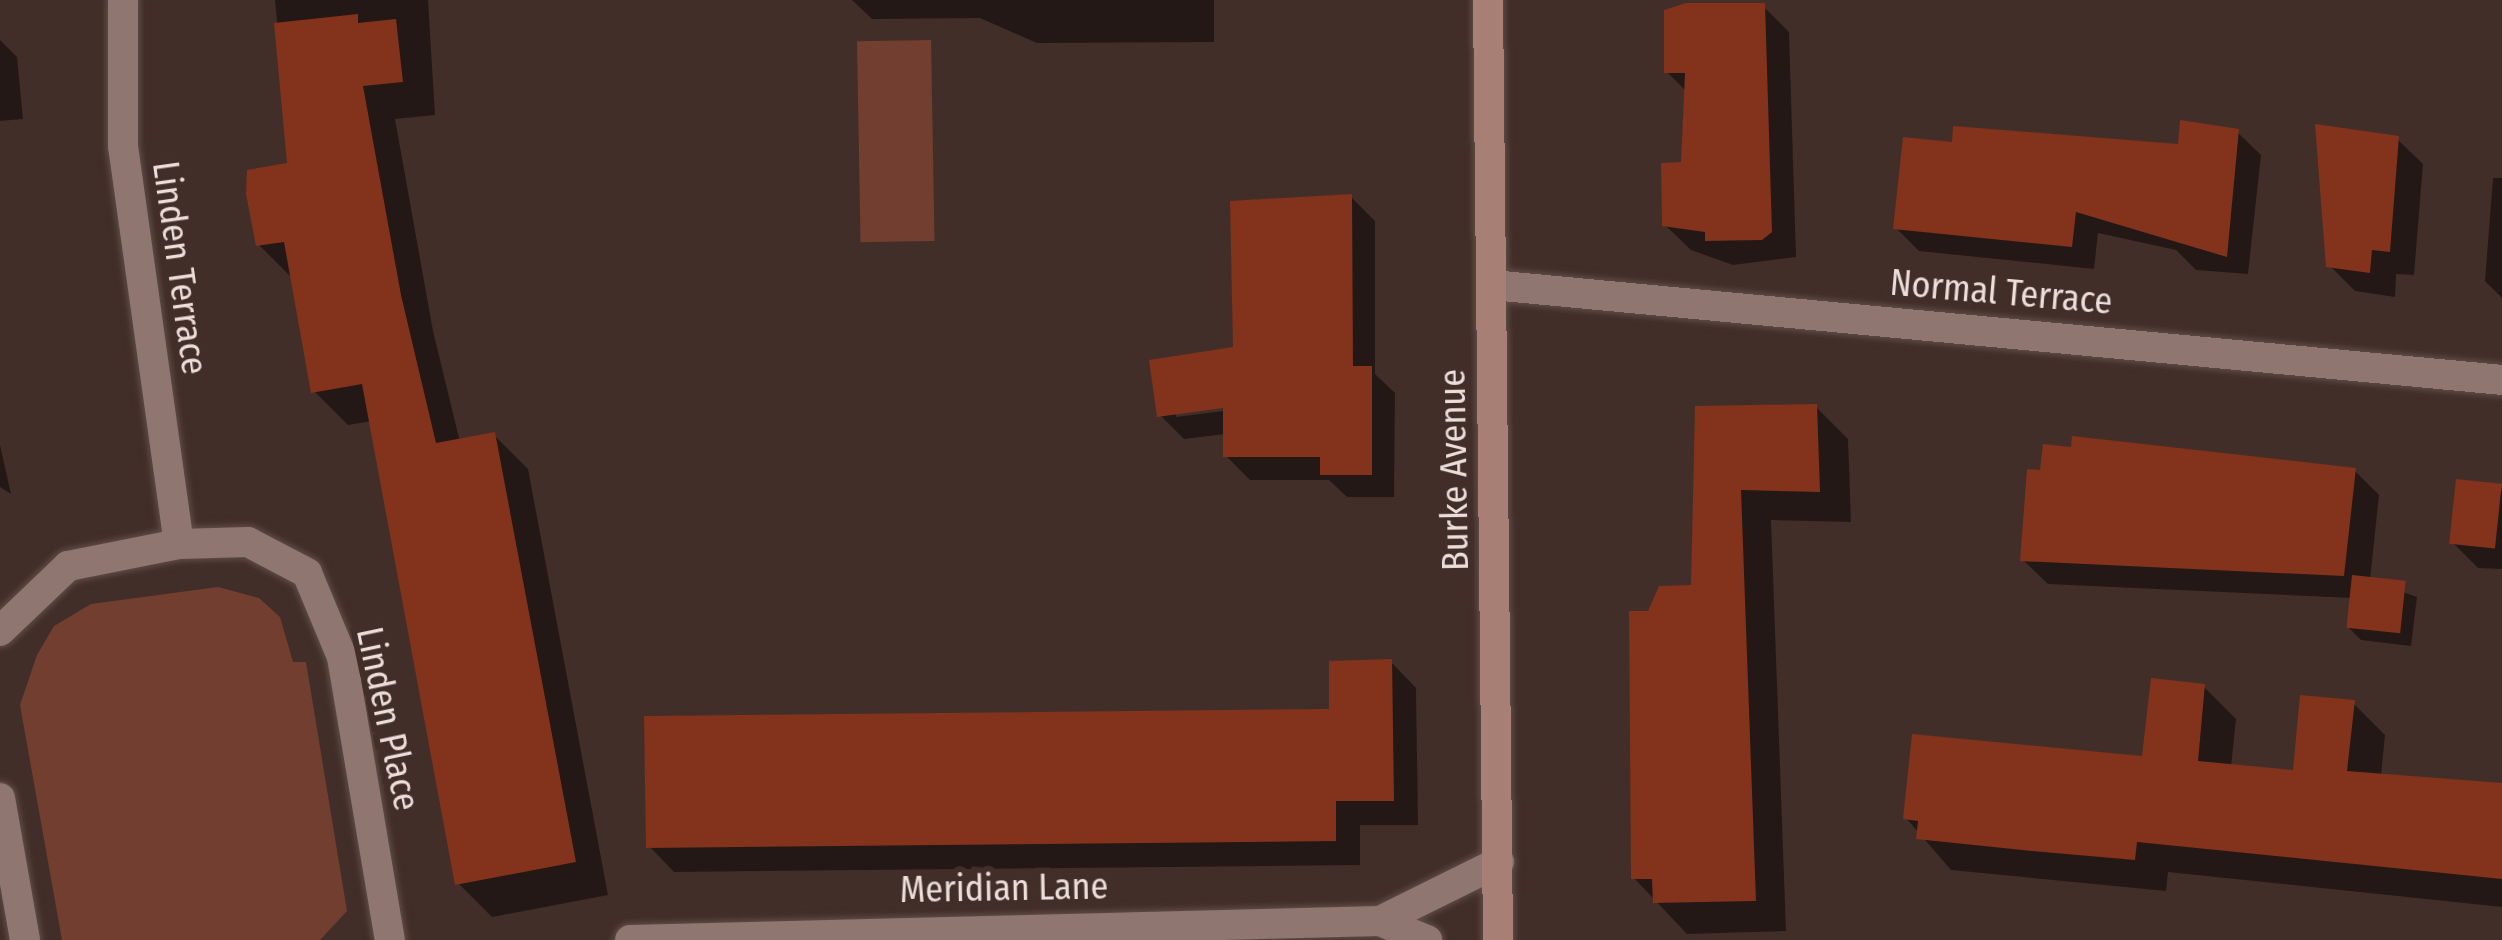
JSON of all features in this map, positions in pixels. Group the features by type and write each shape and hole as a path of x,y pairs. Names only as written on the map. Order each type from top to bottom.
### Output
{"street":[{"name":"Linden Terrace","path":"123,0 123,146 179,544"},
{"name":"Burke Avenue","path":"1488,0 1498,940"},
{"name":"Normal Terrace","path":"1492,285 2502,380"},
{"name":"Linden Place","path":"0,631 68,566 179,544 248,542 307,573 342,657 390,940"},
{"path":"0,798 25,940"},
{"name":"Meridian Lane","path":"1380,921 1499,862"},
{"name":"Meridian Lane","path":"630,940 1380,921 1427,940"}],"shaded area":[{"path":"931,40 935,241 861,242 857,41"},
{"path":"218,587 259,598 280,617 293,662 306,662 347,911 320,940 62,940 20,705 37,655 54,626 91,604"}],"building":[{"path":"1686,3 1765,3 1772,232 1762,240 1705,241 1705,232 1662,226 1661,163 1681,162 1685,73 1664,73 1664,10"},
{"path":"358,14 358,23 396,19 403,82 363,86 401,295 436,443 495,432 576,862 455,885 362,384 311,393 284,242 256,246 246,194 247,170 287,163 274,23"},
{"path":"2180,120 2239,129 2227,257 2076,212 2072,247 1893,229 1903,137 1952,142 1953,126 2178,144"},
{"path":"2315,124 2399,136 2390,252 2372,250 2370,273 2326,267"},
{"path":"1352,194 1353,366 1372,366 1372,475 1320,475 1320,457 1223,457 1223,408 1157,417 1149,360 1233,347 1230,201"},
{"path":"1817,404 1820,492 1741,490 1756,901 1653,903 1652,879 1631,879 1629,611 1648,611 1659,586 1691,585 1695,406"},
{"path":"2072,436 2356,468 2344,576 2020,561 2027,469 2040,470 2043,444 2071,447"},
{"path":"2456,479 2502,484 2495,548 2449,544"},
{"path":"2352,575 2406,581 2400,633 2346,628"},
{"path":"1392,659 1394,801 1336,801 1336,841 646,848 644,716 1329,709 1329,661"},
{"path":"2151,678 2205,684 2198,761 2293,770 2300,695 2355,700 2347,771 2502,783 2502,879 2137,842 2135,860 2032,851 1916,839 1918,821 1903,819 1912,734 2142,756"}]}
